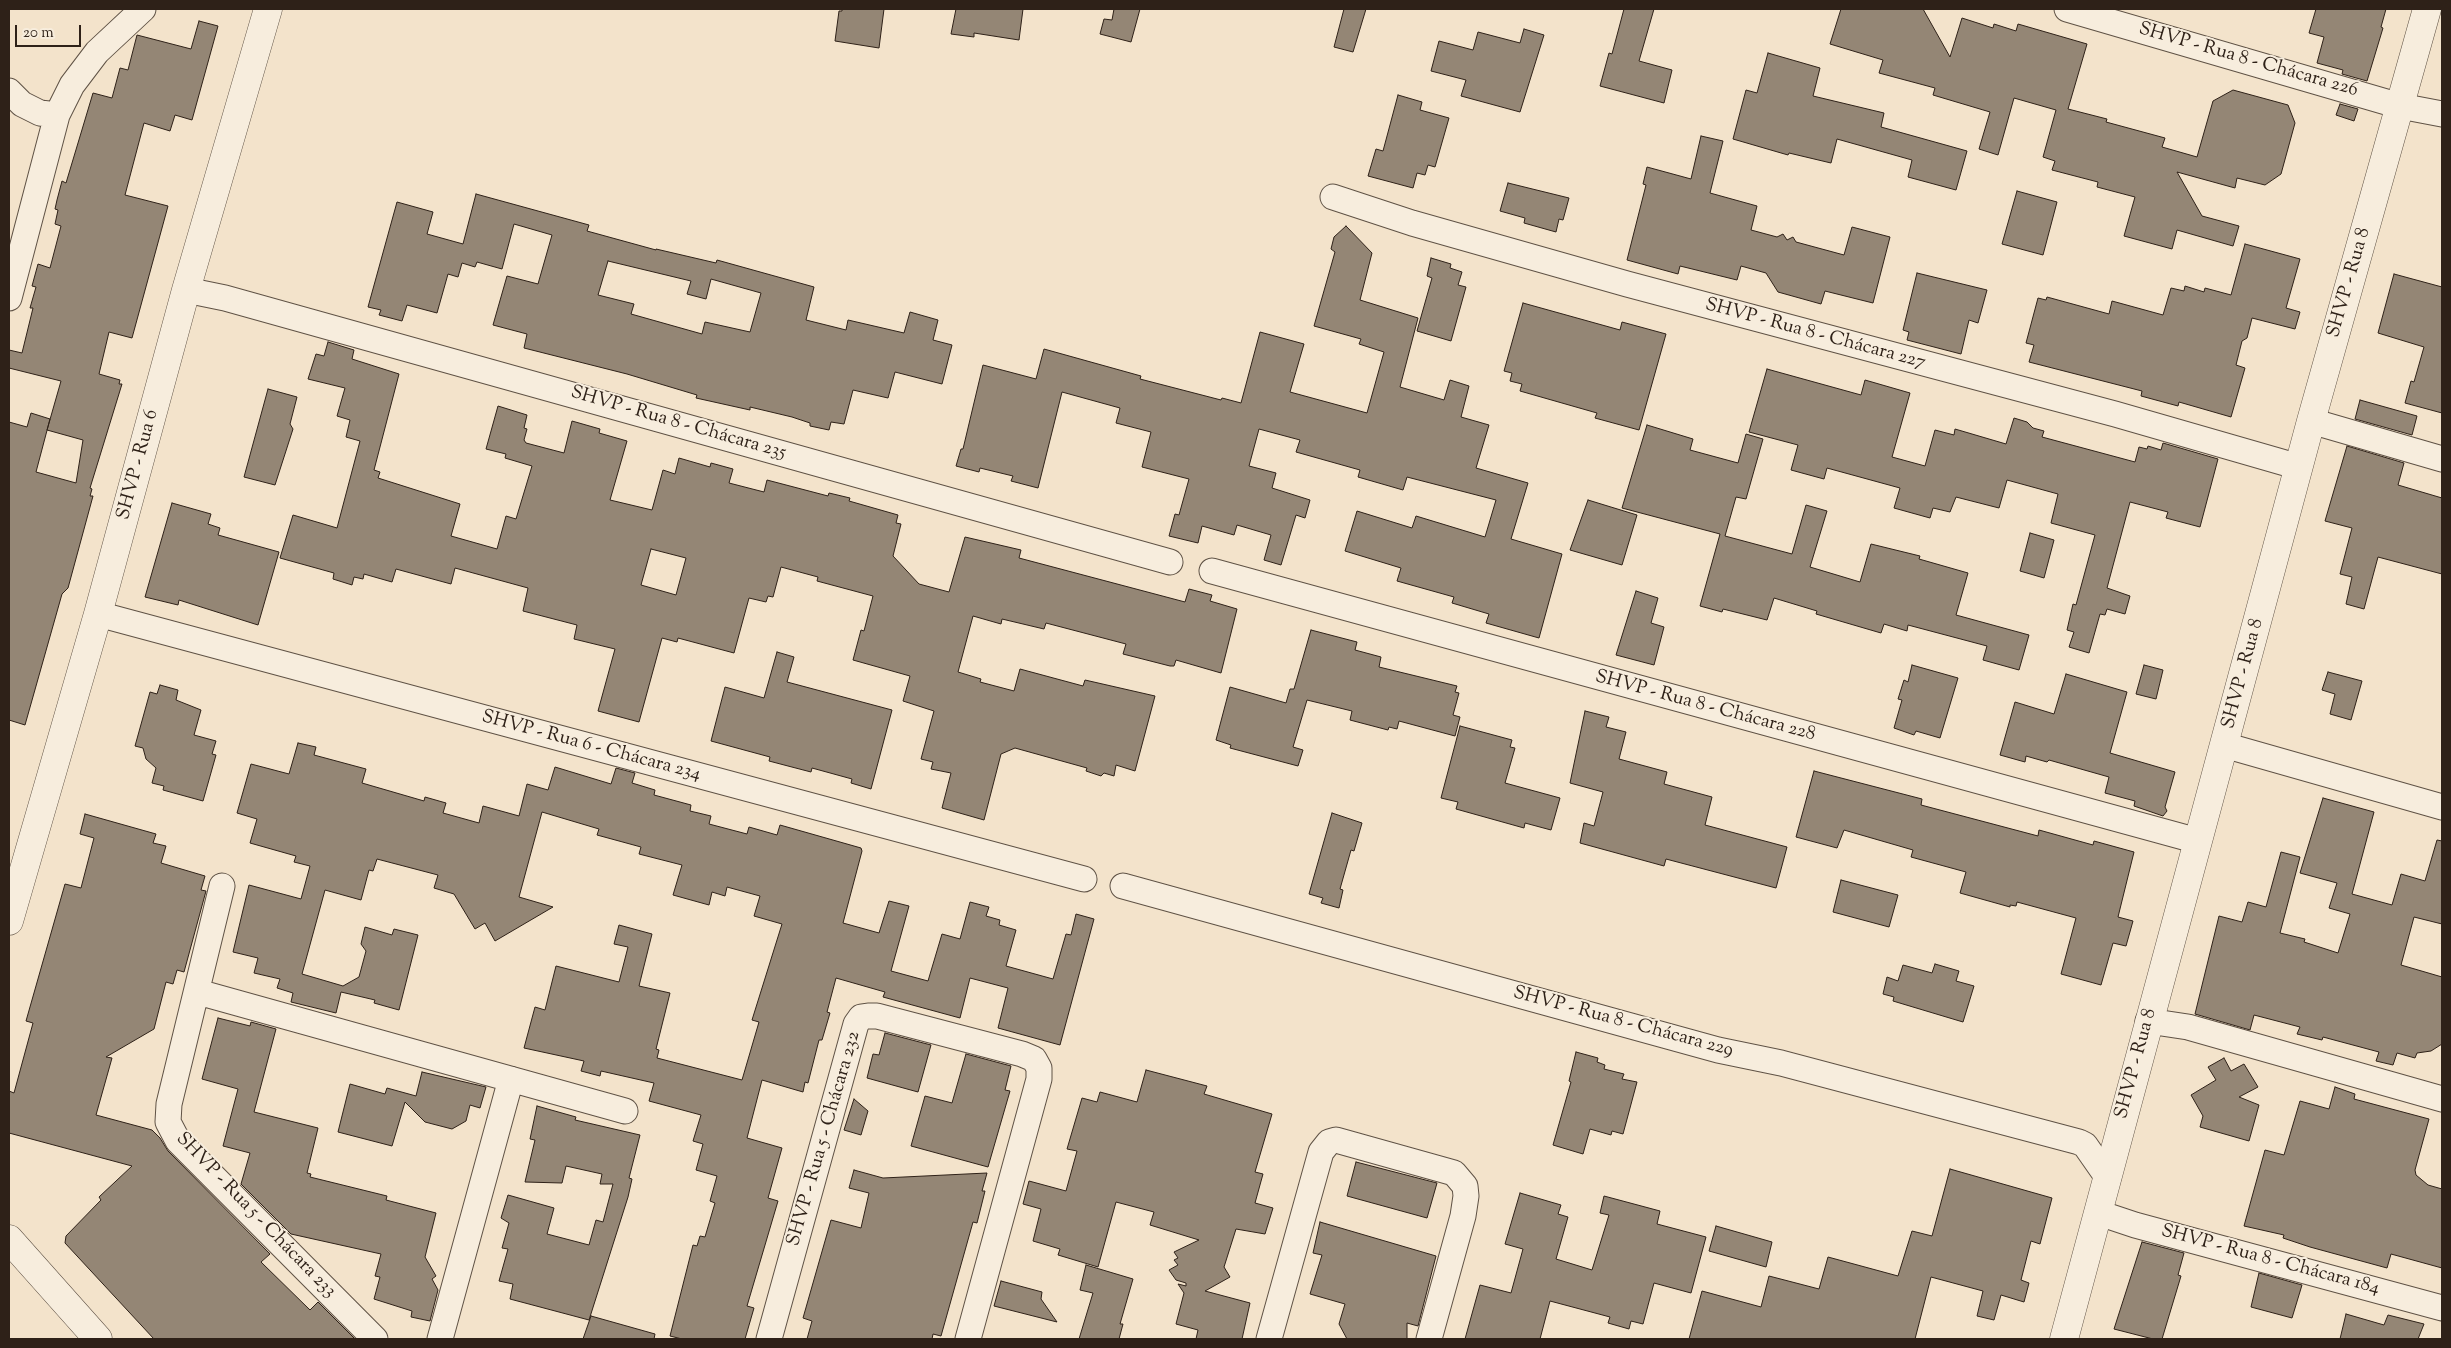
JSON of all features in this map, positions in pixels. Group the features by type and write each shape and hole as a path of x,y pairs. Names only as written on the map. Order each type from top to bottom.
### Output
{"street":[{"path":"9,298 58,116 72,85 97,52 143,9"},
{"name":"SHVP - Rua 6","path":"9,921 98,614 186,290 268,9"},
{"name":"SHVP - Rua 8 - Chácara 226","path":"2067,9 2400,106 2442,114"},
{"name":"SHVP - Rua 8","path":"2064,1339 2311,420 2427,9"},
{"path":"9,91 22,104 40,113 58,116"},
{"name":"SHVP - Rua 8 - Chácara 227","path":"1333,197 1412,223 1627,284 2115,414 2299,467"},
{"name":"SHVP - Rua 8 - Chácara 235","path":"186,290 225,298 1170,562"},
{"path":"2311,420 2442,459"},
{"name":"SHVP - Rua 8 - Chácara 228","path":"1212,571 2198,841"},
{"name":"SHVP - Rua 6 - Chácara 234","path":"98,614 1084,879"},
{"path":"2224,745 2442,807"},
{"name":"SHVP - Rua 5 - Chácara 233","path":"222,886 198,992 169,1104 168,1122 178,1141 375,1339"},
{"name":"SHVP - Rua 8 - Chácara 229","path":"1124,886 1718,1050 1781,1063 2079,1142 2085,1145 2108,1178"},
{"path":"198,992 626,1110"},
{"name":"SHVP - Rua 5 - Chácara 232","path":"769,1339 856,1024 860,1017 877,1016 1022,1054 1034,1059 1039,1068 1039,1078 968,1339"},
{"path":"2148,1021 2188,1027 2442,1099"},
{"path":"440,1339 511,1079"},
{"path":"1270,1339 1321,1152 1329,1142 1336,1140 1454,1173 1465,1186 1466,1196 1463,1216 1430,1339"},
{"name":"SHVP - Rua 8 - Chácara 184","path":"2099,1213 2134,1225 2442,1308"},
{"path":"9,1239 98,1339"}],"building":[{"path":"842,9 884,9 879,48 835,41 839,11 842,11"},
{"path":"956,9 1023,9 1019,40 974,33 974,37 951,34"},
{"path":"1114,9 1140,9 1131,42 1100,34 1104,19 1112,20"},
{"path":"1344,9 1366,9 1353,52 1334,47"},
{"path":"1624,9 1654,9 1639,61 1672,70 1664,103 1600,86 1609,53 1612,54"},
{"path":"1841,9 1923,9 1950,57 1962,18 1993,28 1994,24 2016,31 2018,24 2087,44 2068,109 2107,119 2106,122 2165,138 2162,147 2197,157 2213,101 2233,90 2288,105 2295,123 2281,174 2265,185 2237,178 2235,188 2177,172 2202,216 2239,226 2233,246 2177,230 2172,249 2124,236 2135,197 2097,187 2098,182 2052,170 2055,161 2043,157 2056,110 2014,98 1998,155 1979,149 1990,112 1933,95 1935,88 1879,73 1883,60 1830,44"},
{"path":"2316,9 2386,9 2381,27 2383,28 2367,81 2342,74 2343,70 2317,63 2324,37 2309,33"},
{"path":"199,21 218,26 192,120 175,115 170,131 144,123 125,195 168,206 132,338 109,332 99,374 120,380 119,384 122,384 90,488 92,489 90,496 93,496 68,588 62,594 25,725 9,720 9,422 27,427 31,413 50,419 48,426 61,381 9,368 9,350 22,353 33,308 30,308 36,287 32,286 38,264 50,268 61,226 55,224 58,210 55,209 57,200 62,181 66,183 93,93 112,98 120,68 128,70 137,35 191,49","holes":["47,430 83,440 76,483 36,472"]},
{"path":"1524,29 1544,35 1520,112 1461,96 1466,80 1431,71 1439,41 1473,50 1478,32 1520,43"},
{"path":"1768,53 1820,68 1813,96 1884,113 1881,127 1967,151 1956,190 1908,177 1912,160 1837,139 1831,163 1789,153 1788,155 1733,139 1746,90 1757,93"},
{"path":"1398,95 1422,102 1420,110 1449,118 1435,167 1428,165 1425,175 1417,173 1413,188 1368,176 1376,149 1383,151"},
{"path":"2340,104 2358,109 2354,121 2336,115"},
{"path":"1701,136 1723,141 1710,193 1757,206 1751,230 1777,237 1783,234 1787,240 1793,237 1796,242 1844,255 1852,227 1890,237 1873,303 1825,291 1821,304 1778,292 1766,273 1741,266 1737,280 1680,266 1678,274 1627,260 1646,185 1643,184 1647,167 1691,179"},
{"path":"1508,183 1569,198 1563,220 1559,219 1556,232 1524,223 1525,218 1500,211"},
{"path":"2017,191 2057,202 2043,255 2002,244"},
{"path":"476,194 589,225 587,231 656,250 716,263 717,260 814,287 806,320 846,330 848,320 904,333 910,312 938,320 933,340 952,345 942,384 895,372 888,398 853,390 844,424 831,422 829,430 810,426 810,423 792,417 750,407 750,410 696,398 697,395 627,374 524,348 527,334 493,325 507,276 538,284 552,235 514,224 502,269 477,262 475,267 462,263 458,277 448,274 437,313 407,305 402,321 379,315 381,310 368,307 397,202 433,212 427,234 463,244","holes":["608,261 691,281 687,294 706,299 711,279 761,293 750,332 705,322 702,334 631,314 634,304 598,295"]},
{"path":"1346,226 1372,253 1360,300 1418,318 1400,387 1444,400 1450,380 1469,386 1461,417 1489,425 1476,468 1528,483 1511,539 1562,554 1539,638 1486,623 1489,614 1452,603 1454,597 1397,581 1401,568 1345,551 1357,511 1412,528 1416,516 1485,537 1496,500 1407,477 1403,490 1358,477 1360,470 1296,452 1300,440 1259,429 1249,466 1276,473 1272,488 1310,500 1305,518 1296,515 1281,565 1264,560 1271,535 1237,525 1234,535 1202,526 1198,543 1169,536 1175,514 1179,515 1189,479 1142,467 1151,432 1116,423 1120,408 1062,392 1038,488 1011,481 1013,476 980,468 979,472 956,466 961,449 963,449 983,365 1036,379 1044,349 1141,376 1140,379 1221,400 1222,398 1241,403 1260,332 1304,344 1290,392 1367,413 1384,352 1359,344 1361,339 1314,326 1335,252 1331,249 1334,237"},
{"path":"2245,244 2300,259 2286,308 2300,312 2295,329 2252,318 2247,338 2242,341 2236,365 2245,368 2231,417 2179,402 2178,406 2141,396 2142,391 2029,362 2034,345 2026,343 2038,298 2046,300 2047,297 2109,314 2112,301 2163,315 2171,288 2184,291 2185,286 2204,292 2205,288 2231,295"},
{"path":"1431,258 1451,264 1450,268 1462,272 1458,285 1466,287 1451,341 1417,331 1432,278 1427,276"},
{"path":"1917,273 1987,290 1978,323 1969,320 1961,354 1907,340 1909,332 1903,330"},
{"path":"2394,274 2442,287 2442,413 2405,403 2411,381 2414,382 2424,347 2378,333"},
{"path":"1523,303 1620,330 1622,322 1666,334 1639,430 1595,418 1597,413 1520,391 1522,384 1510,381 1512,373 1504,371"},
{"path":"328,342 354,350 352,359 399,374 374,470 380,472 378,478 460,504 451,536 497,549 506,516 516,519 532,466 505,458 506,454 486,449 498,406 527,415 524,428 527,429 524,440 526,443 564,453 572,421 600,429 599,433 627,441 610,500 652,510 663,470 675,474 679,458 710,467 711,463 733,469 729,483 764,492 767,480 828,496 829,493 850,498 849,501 898,515 896,523 901,524 893,556 919,584 949,592 965,537 1021,550 1019,558 1185,602 1189,589 1212,595 1210,601 1237,609 1221,673 1176,660 1174,666 1170,666 1123,654 1126,644 1046,623 1044,629 1002,619 1001,624 973,616 958,672 981,679 980,682 1014,691 1020,669 1083,686 1085,680 1155,696 1135,771 1116,765 1114,776 1104,773 1101,776 1086,771 1087,768 1015,748 1001,754 984,820 942,808 951,773 931,769 933,762 921,759 934,711 903,701 910,676 853,660 861,630 864,631 873,596 817,581 818,577 781,567 773,597 768,596 766,602 749,598 734,653 678,638 677,642 662,638 639,722 598,711 615,649 574,639 577,625 523,611 528,588 455,568 451,584 396,569 392,582 364,574 363,579 354,577 352,585 333,579 334,573 280,558 293,515 337,528 360,441 346,437 350,420 337,416 345,388 308,379 316,354 324,356","holes":["651,549 686,558 676,595 641,585"]},
{"path":"1767,369 1861,395 1865,380 1910,393 1892,457 1925,466 1935,430 1954,435 1955,429 2006,444 2014,418 2027,422 2033,428 2044,431 2042,437 2135,462 2139,447 2147,449 2148,446 2161,450 2163,443 2218,459 2200,527 2166,518 2168,512 2130,502 2107,588 2130,596 2125,614 2107,609 2105,615 2100,614 2089,653 2069,647 2074,632 2067,630 2073,604 2076,605 2095,535 2051,523 2058,494 2007,480 1999,508 1956,497 1950,512 1933,508 1930,518 1894,508 1900,488 1827,468 1824,479 1791,470 1798,445 1749,432"},
{"path":"268,389 297,397 290,424 293,429 275,485 244,477"},
{"path":"2360,400 2417,416 2412,435 2355,419"},
{"path":"1647,425 1693,439 1690,450 1738,463 1746,434 1763,439 1746,499 1736,497 1725,536 1792,554 1806,505 1827,511 1810,567 1860,582 1871,544 1920,556 1919,559 1968,573 1956,615 2029,635 2019,670 1983,660 1987,646 1908,625 1907,631 1884,624 1881,633 1816,614 1817,611 1774,598 1767,620 1723,609 1722,612 1700,606 1720,534 1622,508"},
{"path":"2347,446 2404,463 2398,485 2442,498 2442,574 2378,557 2364,609 2346,604 2352,577 2340,574 2352,528 2325,521"},
{"path":"1588,500 1637,515 1622,565 1570,550"},
{"path":"172,503 211,514 208,524 220,528 218,535 279,552 258,625 179,600 178,605 145,597"},
{"path":"2030,533 2054,540 2044,578 2020,571"},
{"path":"1636,591 1658,598 1651,623 1664,627 1654,665 1616,655"},
{"path":"1311,630 1357,642 1355,650 1381,657 1379,667 1457,686 1455,692 1459,693 1453,715 1460,717 1455,736 1399,721 1397,729 1389,727 1388,730 1350,720 1352,711 1307,700 1293,747 1303,750 1298,766 1230,748 1231,745 1216,740 1230,687 1286,703 1290,689 1294,689"},
{"path":"777,652 794,657 787,682 892,710 871,789 851,783 852,779 812,768 811,772 769,761 770,757 711,741 725,687 764,698"},
{"path":"1912,665 1958,678 1940,738 1916,731 1914,735 1894,728 1902,700 1898,699 1904,680 1908,682"},
{"path":"2144,665 2163,670 2156,699 2136,694"},
{"path":"2328,672 2362,681 2351,720 2330,714 2335,694 2322,690"},
{"path":"2066,674 2127,692 2110,753 2175,772 2165,807 2167,811 2163,816 2134,806 2135,801 2105,793 2109,777 2049,760 2047,762 2026,756 2025,762 2000,755 2015,702 2054,714"},
{"path":"160,685 178,690 176,700 201,710 194,735 216,741 212,754 216,755 203,801 163,790 164,786 152,783 156,768 146,759 143,748 135,746 150,692 157,694"},
{"path":"1585,711 1609,717 1606,727 1626,732 1619,759 1667,772 1664,784 1712,797 1705,825 1787,847 1776,888 1666,859 1664,866 1580,843 1584,823 1594,826 1603,792 1570,783"},
{"path":"1460,726 1512,740 1510,747 1515,748 1505,783 1560,798 1551,830 1525,823 1524,828 1456,809 1458,802 1441,798"},
{"path":"298,743 316,747 314,755 366,769 362,783 424,801 425,797 446,803 443,813 479,823 483,806 519,816 527,784 548,790 555,767 611,784 616,768 635,773 632,783 655,790 654,795 691,805 690,811 711,816 709,824 747,834 749,827 777,835 780,825 861,848 862,851 843,923 879,933 889,901 909,906 891,971 928,981 942,934 960,939 970,902 989,907 986,916 1000,920 999,925 1016,930 1006,966 1053,979 1066,934 1071,935 1076,914 1094,919 1060,1045 998,1028 1008,988 970,978 960,1018 883,997 885,992 836,978 827,1012 830,1013 822,1040 819,1040 808,1083 805,1082 803,1092 762,1080 747,1138 782,1148 768,1198 778,1201 747,1306 754,1308 745,1339 682,1339 670,1336 693,1245 697,1246 700,1236 705,1237 715,1203 710,1201 717,1176 696,1170 703,1144 693,1141 701,1115 649,1101 654,1083 601,1071 600,1076 581,1071 584,1061 524,1048 535,1007 545,1010 556,966 619,982 628,947 614,944 619,925 652,934 639,986 670,993 656,1049 659,1050 657,1058 742,1080 759,1022 752,1020 782,924 754,916 760,896 727,887 725,896 712,892 709,905 673,895 682,865 639,854 641,847 597,835 599,829 542,812 519,897 553,907 495,941 485,923 475,929 454,894 434,888 438,875 377,859 373,871 369,870 361,900 325,890 302,974 343,986 359,977 366,951 361,944 365,927 392,935 394,929 418,935 399,1010 374,1003 375,1000 341,992 336,1013 291,1002 293,993 277,988 280,979 254,973 258,958 233,952 249,885 301,899 310,866 294,862 296,856 250,843 257,819 237,813 251,764 289,774"},
{"path":"1814,771 1922,799 1921,805 2038,836 2039,830 2093,845 2094,841 2134,852 2118,917 2133,921 2126,946 2113,943 2101,985 2061,974 2076,918 2017,902 2016,906 2010,905 2010,907 1960,893 1966,872 1911,857 1913,850 1844,830 1837,848 1796,837"},
{"path":"2323,798 2374,812 2352,894 2392,905 2401,874 2425,881 2437,840 2442,841 2442,924 2414,917 2401,965 2442,977 2442,1044 2431,1051 2417,1053 2415,1058 2397,1053 2393,1065 2376,1061 2379,1052 2323,1037 2322,1040 2297,1034 2300,1027 2254,1015 2250,1030 2195,1014 2219,916 2242,922 2248,902 2266,907 2281,852 2300,857 2280,933 2305,939 2304,942 2338,953 2350,914 2329,908 2337,883 2300,873"},
{"path":"1332,813 1362,823 1354,851 1351,850 1340,889 1343,890 1339,908 1321,903 1323,898 1309,894"},
{"path":"85,814 156,834 153,843 166,846 161,863 205,876 201,890 206,891 184,972 177,970 173,984 166,982 154,1029 106,1057 112,1058 96,1115 152,1130 160,1138 168,1151 270,1254 261,1262 310,1310 318,1302 355,1339 154,1339 65,1243 66,1236 101,1200 99,1197 132,1166 9,1133 9,1091 14,1093 33,1023 26,1021 65,884 81,888 94,838 80,834"},
{"path":"1841,880 1898,895 1889,927 1833,912"},
{"path":"1935,964 1959,971 1956,981 1974,986 1963,1022 1893,1001 1894,997 1883,994 1887,977 1898,981 1903,965 1932,973"},
{"path":"218,1018 250,1026 251,1022 276,1029 254,1112 318,1128 307,1173 311,1174 310,1177 387,1196 386,1200 436,1213 425,1257 436,1276 432,1279 438,1290 430,1321 411,1317 412,1311 374,1299 380,1277 375,1276 381,1254 291,1234 241,1184 250,1153 223,1146 238,1089 202,1079"},
{"path":"885,1033 931,1045 918,1092 867,1078 873,1054 879,1055"},
{"path":"1576,1052 1598,1058 1597,1062 1605,1065 1604,1069 1624,1074 1622,1079 1637,1082 1623,1134 1612,1131 1611,1135 1590,1129 1583,1154 1553,1145 1571,1082 1569,1081"},
{"path":"966,1054 1011,1066 1005,1090 1010,1091 988,1167 911,1146 925,1096 952,1103"},
{"path":"2224,1058 2231,1071 2244,1064 2258,1087 2239,1097 2259,1105 2249,1141 2200,1127 2203,1116 2191,1095 2216,1080 2208,1067"},
{"path":"1146,1070 1207,1086 1204,1094 1272,1114 1255,1172 1263,1174 1255,1203 1273,1208 1265,1234 1236,1229 1224,1267 1230,1277 1205,1291 1250,1303 1242,1339 1196,1339 1198,1330 1176,1324 1184,1293 1178,1284 1186,1286 1186,1283 1176,1280 1169,1270 1178,1265 1174,1260 1178,1258 1174,1252 1199,1240 1150,1225 1154,1212 1116,1202 1098,1267 1058,1255 1060,1249 1033,1241 1041,1209 1023,1204 1029,1181 1066,1191 1077,1151 1067,1149 1082,1098 1097,1102 1100,1092 1137,1102"},
{"path":"422,1072 486,1087 480,1108 470,1105 466,1121 452,1129 425,1122 405,1102 392,1146 338,1132 350,1084 385,1094 387,1088 416,1096"},
{"path":"2335,1087 2355,1094 2354,1099 2429,1119 2415,1170 2416,1175 2428,1185 2442,1189 2442,1268 2391,1254 2387,1268 2310,1247 2283,1238 2284,1235 2244,1226 2265,1150 2284,1155 2300,1101 2329,1109"},
{"path":"854,1099 868,1111 861,1135 844,1130"},
{"path":"537,1106 576,1117 575,1120 640,1135 629,1178 632,1179 628,1197 589,1320 510,1299 513,1284 499,1281 508,1249 502,1248 509,1223 501,1218 508,1195 554,1208 547,1234 589,1245 596,1220 603,1222 613,1184 600,1184 602,1174 566,1166 562,1183 525,1182 535,1140 530,1139"},
{"path":"1356,1162 1437,1183 1427,1218 1347,1196"},
{"path":"1950,1169 2052,1198 2040,1244 2031,1241 2021,1280 2029,1283 2024,1302 2001,1295 1994,1320 1977,1316 1983,1291 1931,1277 1915,1339 1689,1339 1702,1291 1761,1307 1769,1276 1819,1289 1828,1257 1898,1276 1912,1231 1932,1236"},
{"path":"854,1170 883,1178 987,1173 982,1191 985,1191 977,1223 973,1222 941,1336 933,1334 932,1339 807,1339 812,1321 803,1318 831,1220 861,1228 869,1193 849,1188"},
{"path":"1520,1193 1561,1205 1558,1214 1568,1217 1556,1259 1592,1270 1609,1215 1600,1213 1604,1196 1660,1211 1657,1224 1706,1237 1691,1293 1654,1283 1643,1324 1631,1321 1629,1329 1608,1323 1610,1317 1550,1301 1540,1339 1465,1339 1480,1285 1511,1293 1523,1249 1505,1244"},
{"path":"1320,1222 1436,1256 1418,1326 1407,1323 1407,1339 1347,1339 1339,1324 1345,1304 1310,1294 1322,1255 1313,1253"},
{"path":"1716,1226 1772,1242 1766,1267 1709,1251"},
{"path":"2142,1242 2184,1253 2178,1275 2181,1276 2162,1339 2153,1339 2114,1329"},
{"path":"1086,1265 1133,1279 1120,1324 1123,1324 1119,1339 1079,1339 1093,1293 1080,1290"},
{"path":"2259,1273 2302,1285 2292,1318 2251,1307"},
{"path":"1001,1281 1042,1292 1041,1299 1057,1322 994,1306"},
{"path":"2346,1314 2384,1325 2388,1315 2424,1324 2418,1339 2340,1339"},
{"path":"591,1316 655,1334 654,1339 583,1339"}]}
